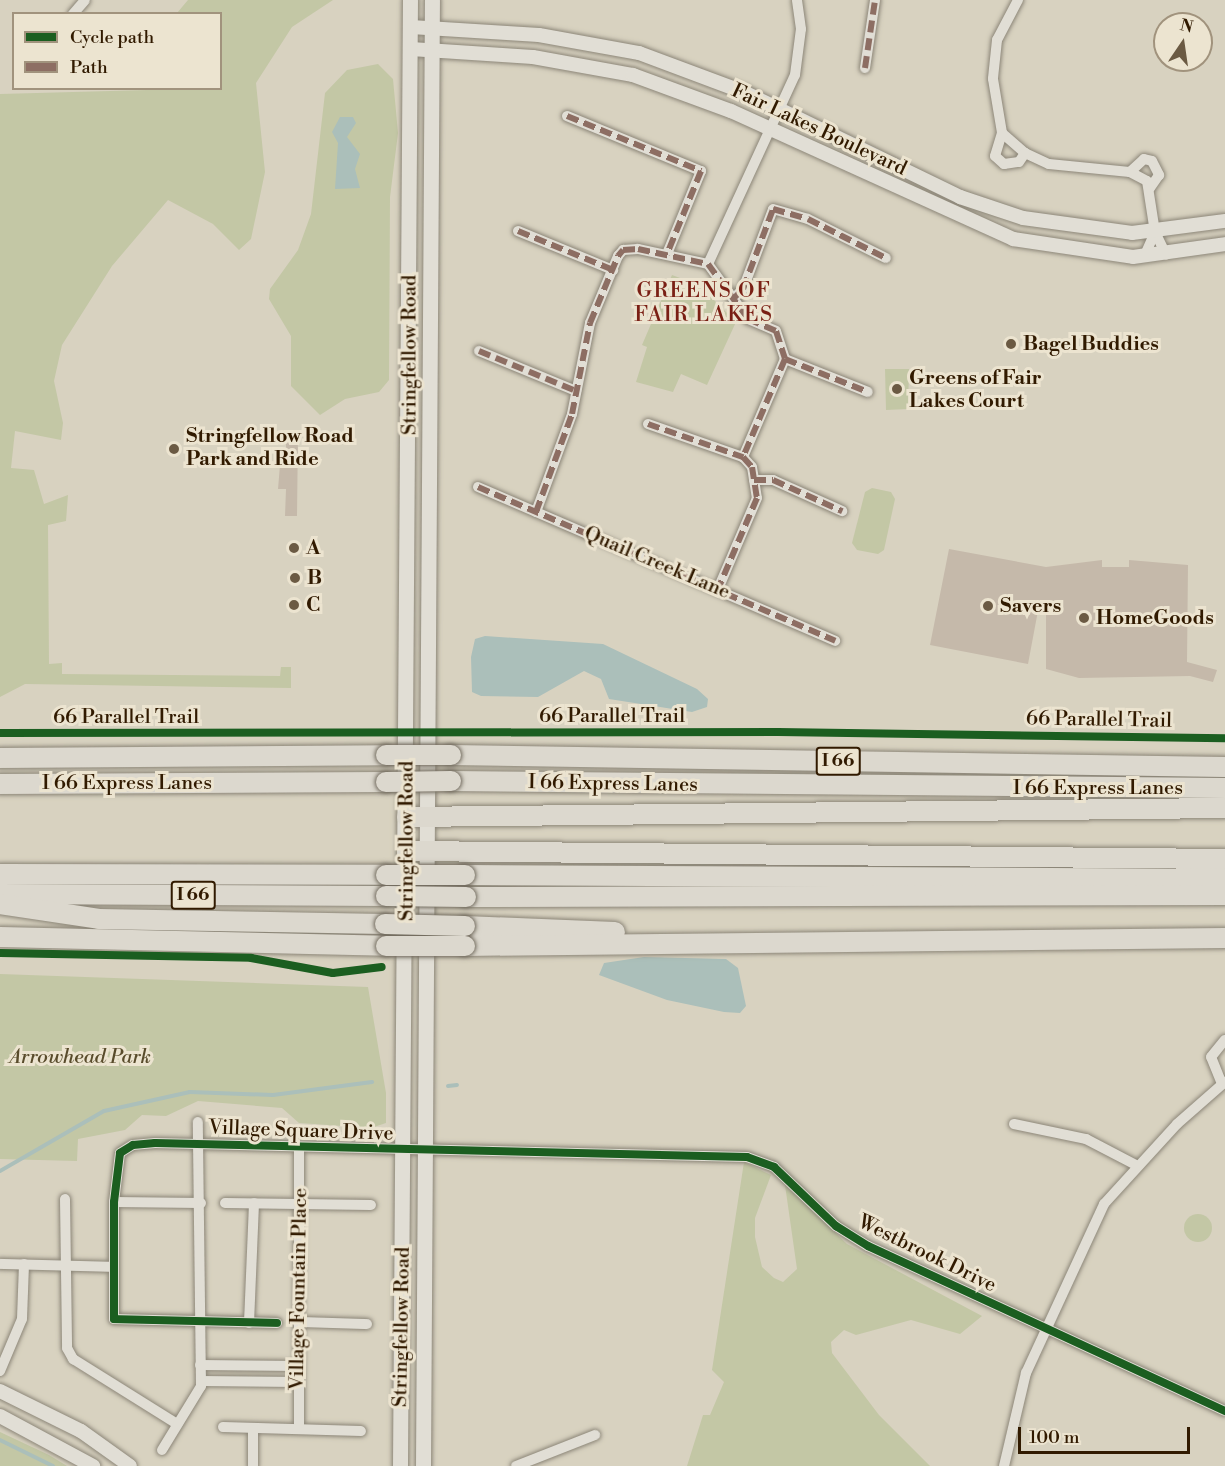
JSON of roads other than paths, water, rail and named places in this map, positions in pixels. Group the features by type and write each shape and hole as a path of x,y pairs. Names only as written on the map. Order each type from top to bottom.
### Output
{"highway":[{"name":"I 66","path":"0,758 451,755 1225,767"},
{"path":"1182,767 1225,761"},
{"name":"I 66 Express Lanes","path":"0,784 451,781 1225,788"},
{"path":"407,817 1225,808"},
{"path":"407,851 1225,859"},
{"path":"0,874 1225,879"},
{"name":"I 66","path":"0,894 466,897 1225,895"},
{"path":"0,904 99,919 465,926 773,941"},
{"path":"0,937 386,946 1225,938"}],"main road":[{"name":"Stringfellow Road","path":"400,1466 407,851 410,0"},
{"name":"Stringfellow Road","path":"423,1466 430,852 432,0"}],"street":[{"path":"75,12 85,0"},
{"path":"708,264 782,110 800,53 796,0"},
{"path":"865,68 875,0"},
{"path":"1018,0 997,40 993,79 1002,133 995,156 1004,164 1019,162 1024,153"},
{"name":"Fair Lakes Boulevard","path":"411,27 539,35 639,53 782,110 994,210 1059,227 1155,232 1225,221"},
{"name":"Fair Lakes Boulevard","path":"411,49 533,57 633,75 772,130 1013,239 1144,257 1225,244"},
{"path":"567,116 701,171 667,255"},
{"path":"1002,133 1024,153 1049,164 1130,172 1150,188"},
{"path":"1130,172 1144,159 1152,161 1160,175 1150,188 1155,232 1166,255"},
{"path":"734,298 743,289 773,209 808,219 886,258"},
{"path":"518,231 613,270"},
{"path":"1144,257 1155,232"},
{"path":"536,512 576,391 590,323 623,250 667,255 708,264 748,319 776,331 785,359 743,457"},
{"path":"479,351 576,391"},
{"path":"785,359 868,392"},
{"path":"648,424 743,457 754,480 757,498 718,589"},
{"path":"754,480 773,480 842,511"},
{"name":"Quail Creek Lane","path":"478,487 834,641"},
{"path":"1004,1466 1017,1397 1104,1203 1136,1165 1224,1083 1211,1057 1225,1040"},
{"path":"162,1450 201,1381 201,1203 197,1144 198,1122"},
{"path":"1014,1124 1086,1139 1136,1165"},
{"name":"Village Square Drive","path":"114,1202 120,1153 133,1145 197,1144 403,1151"},
{"name":"Village Fountain Place","path":"299,1148 301,1203 297,1366 299,1429"},
{"name":"Westbrook Drive","path":"403,1151 747,1156 787,1177 850,1236 1225,1411"},
{"path":"65,1199 67,1348 73,1359 177,1424"},
{"path":"201,1203 114,1202 114,1318 277,1323"},
{"path":"225,1203 371,1205"},
{"path":"249,1323 254,1203"},
{"path":"0,1264 113,1267"},
{"path":"0,1371 21,1319 24,1264"},
{"path":"298,1322 367,1324"},
{"path":"200,1365 297,1366"},
{"path":"201,1381 297,1382"},
{"path":"0,1391 81,1431 130,1466"},
{"path":"0,1416 93,1466"},
{"path":"223,1427 253,1430 361,1431"},
{"path":"253,1430 253,1466"},
{"path":"516,1466 595,1435"}],"waterway":[{"path":"0,1171 104,1111 190,1092 273,1095 372,1082"},
{"path":"448,1086 457,1085"},
{"path":"0,1440 53,1466"}],"place":[{"name":"Bagel Buddies","path":"1011,344"},
{"name":"Greens of Fair Lakes Court","path":"897,389"},
{"name":"Stringfellow Road Park and Ride","path":"174,449"},
{"name":"A","path":"294,548"},
{"name":"B","path":"295,578"},
{"name":"C","path":"294,605"},
{"name":"Savers","path":"988,606"},
{"name":"HomeGoods","path":"1084,618"}],"district":[{"name":"GREENS OF FAIR LAKES","path":"704,303"}],"park label":[{"name":"Arrowhead Park","path":"80,1057"}]}
